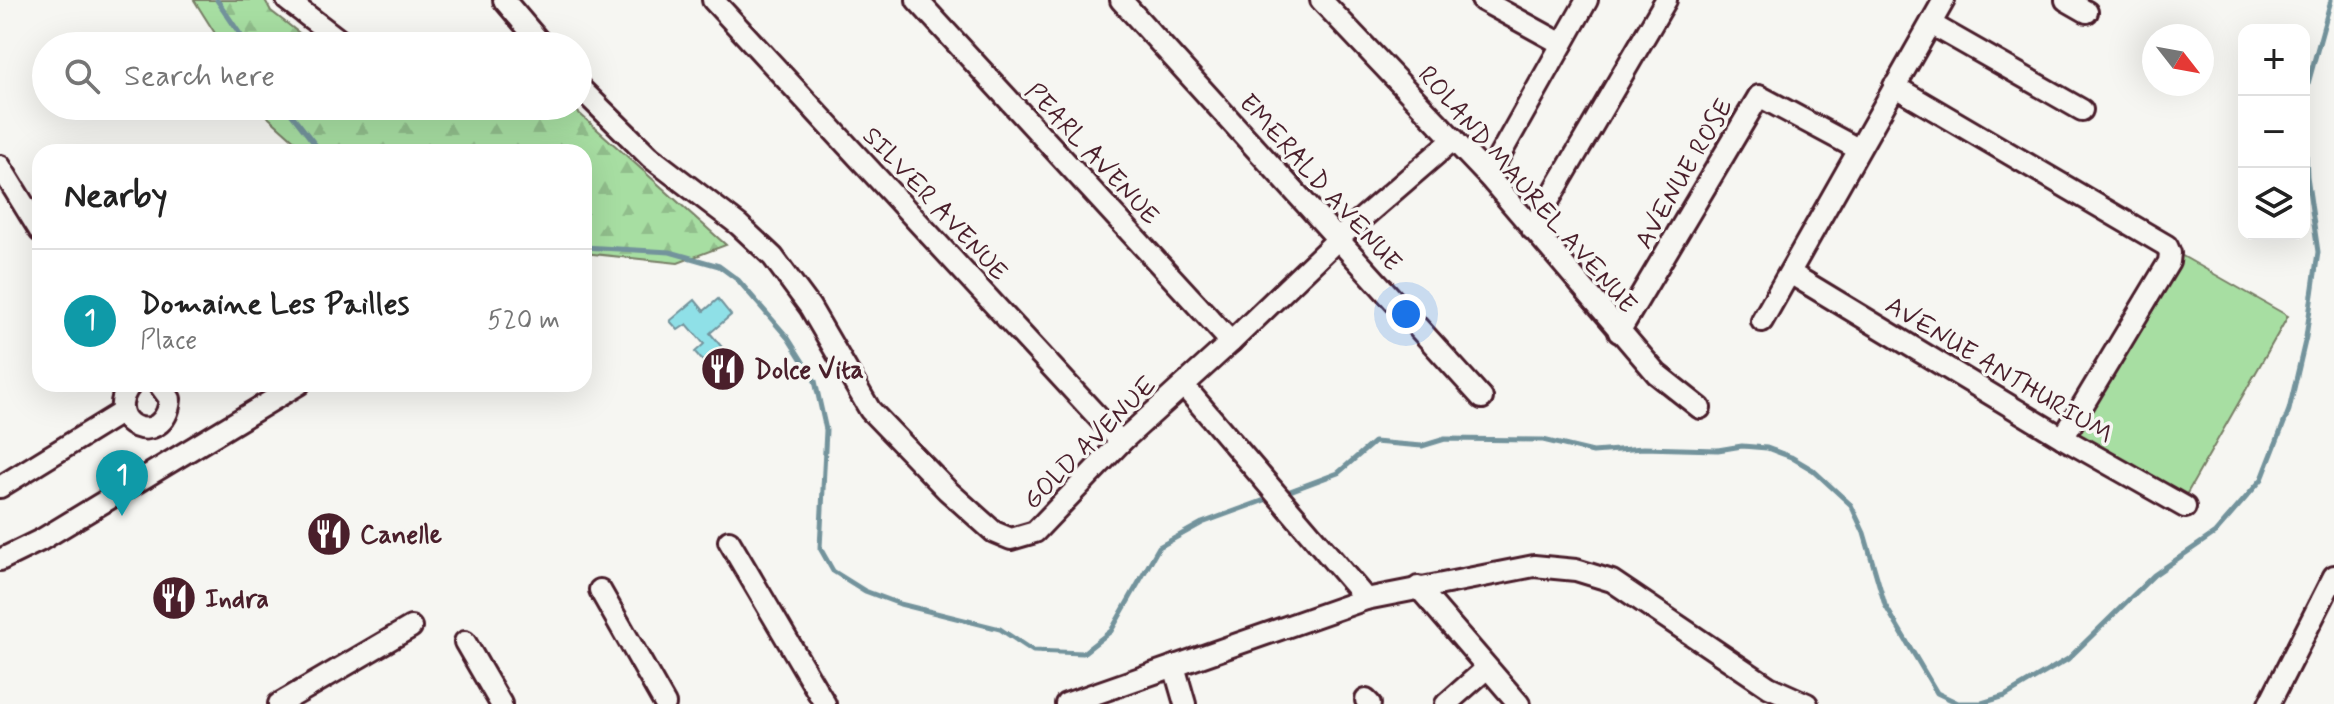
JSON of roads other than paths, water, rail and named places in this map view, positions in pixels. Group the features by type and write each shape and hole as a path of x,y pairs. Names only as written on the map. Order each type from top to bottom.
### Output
{"street":[{"path":"287,0 327,32"},
{"path":"504,0 531,32"},
{"name":"SILVER AVENUE","path":"713,0 1121,442"},
{"name":"PEARL AVENUE","path":"917,0 1231,342"},
{"name":"EMERALD AVENUE","path":"1121,0 1482,398"},
{"name":"ROLAND MAUREL AVENUE","path":"1321,0 1488,176 1657,374 1700,408"},
{"path":"1482,0 1562,44"},
{"path":"1488,176 1587,0"},
{"path":"1532,229 1666,0"},
{"path":"1762,321 1944,0"},
{"path":"2066,0 2087,12"},
{"path":"1931,24 2082,110"},
{"path":"1894,86 2167,246 2169,262 2063,438"},
{"name":"AVENUE ROSE","path":"1619,332 1759,96 1858,149"},
{"name":"GOLD AVENUE","path":"592,100 650,157 739,225 773,257 810,307 870,410 947,490 994,532 1011,539 1035,532 1121,442 1338,239 1454,139"},
{"path":"0,166 32,218"},
{"name":"AVENUE ANTHURIUM","path":"1790,273 2063,438 2185,507"},
{"path":"1184,386 1366,599"},
{"path":"124,392 122,412 130,424 145,429 159,425 169,414 170,399 166,392"},
{"path":"0,560 41,540 286,392"},
{"path":"0,487 122,412"},
{"path":"159,425 180,456"},
{"path":"729,541 825,704"},
{"path":"1066,704 1366,599 1534,566 1576,570 1612,581 1769,687 1807,704"},
{"path":"2269,704 2334,576"},
{"path":"1418,587 1519,704"},
{"path":"600,590 665,704"},
{"path":"279,704 411,627"},
{"path":"465,642 501,704"},
{"path":"1174,666 1185,704"},
{"path":"1446,704 1487,668"}],"water":[{"path":"718,299 731,315 710,333 726,352 708,367 695,352 704,344 687,324 678,330 670,321 695,300 704,311"}],"waterway":[{"path":"217,0 239,32"},
{"path":"2305,96 2331,0"},
{"path":"296,120 315,144"},
{"path":"1282,494 1338,473 1374,442 1422,446 1445,439 1543,440 1593,452 1643,448 1767,448 1813,470 1851,505 1864,533 1885,605 1937,693 1958,703 1982,703 2005,696 2068,659 2154,575 2215,533 2262,479 2289,410 2306,337 2318,252 2307,168"},
{"path":"592,247 670,252 719,266 738,280 788,338 815,381 826,430 820,548 833,571 865,591 900,604 1000,629 1033,651 1083,653 1111,631 1159,547 1202,523 1273,497"}],"place":[{"name":"Dolce Vita","path":"723,369"},
{"name":"Domaine Les Pailles","path":"122,516"},
{"name":"Canelle","path":"329,534"},
{"name":"Indra","path":"174,598"}]}
